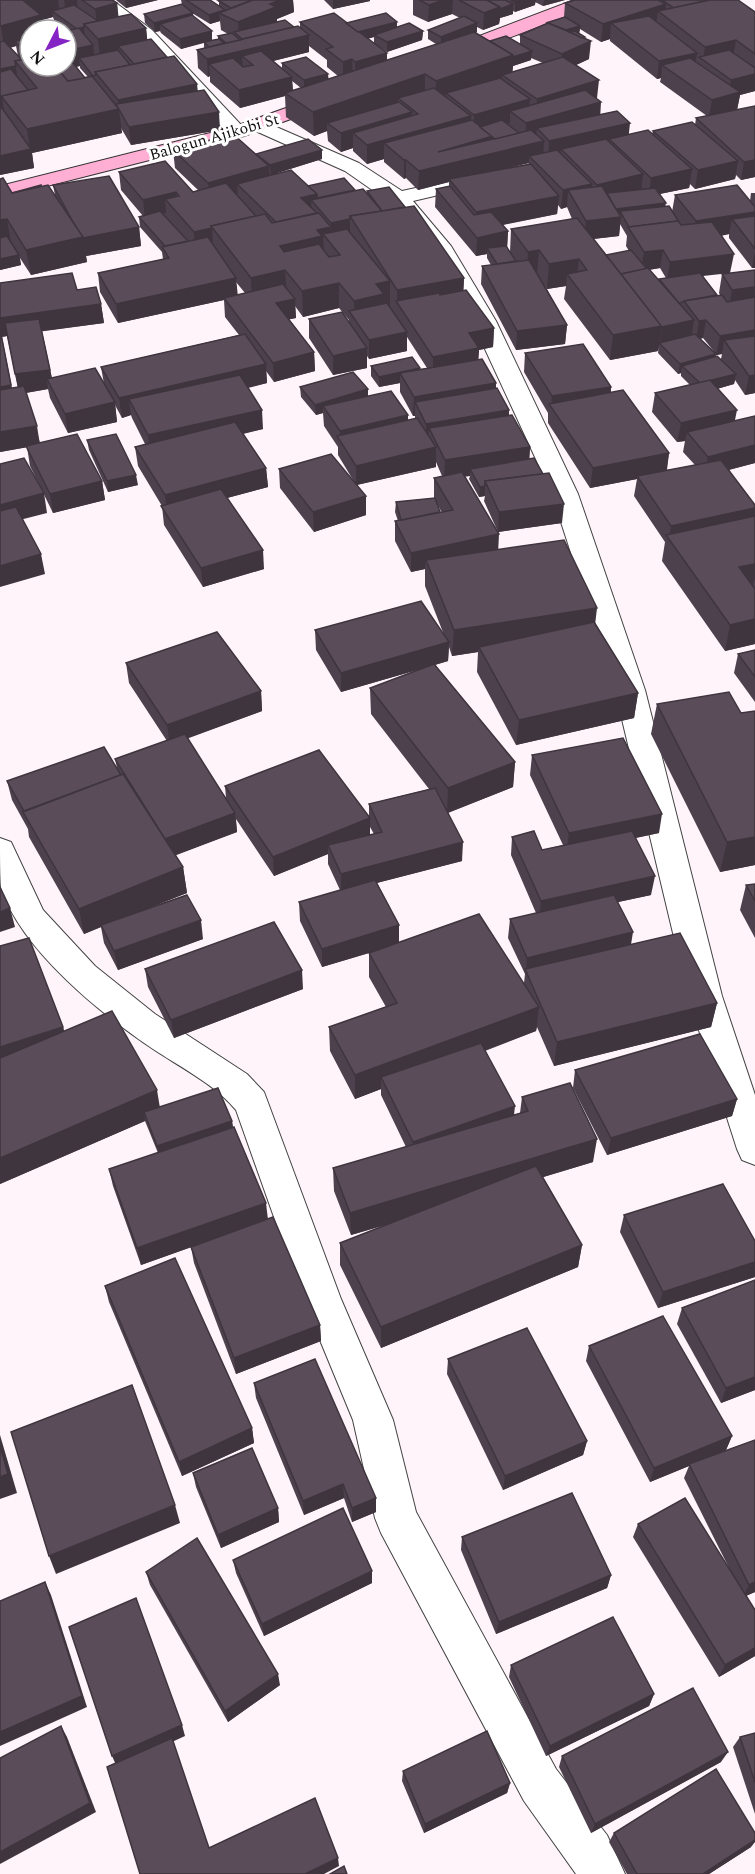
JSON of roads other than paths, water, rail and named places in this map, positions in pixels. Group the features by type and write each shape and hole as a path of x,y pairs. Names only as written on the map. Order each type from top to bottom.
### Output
{"street":[{"path":"101,0 145,34 248,129 352,167 399,198 440,246 484,321 566,494 630,690 705,996 755,1149"},
{"path":"428,62 591,0"},
{"name":"Balogun Ajikobi St","path":"0,192 248,129 350,91"},
{"path":"399,198 503,174"},
{"path":"0,850 30,917 83,975 143,1024 235,1084 250,1104 322,1299 373,1420 396,1518 540,1785 590,1852 601,1874"}]}
